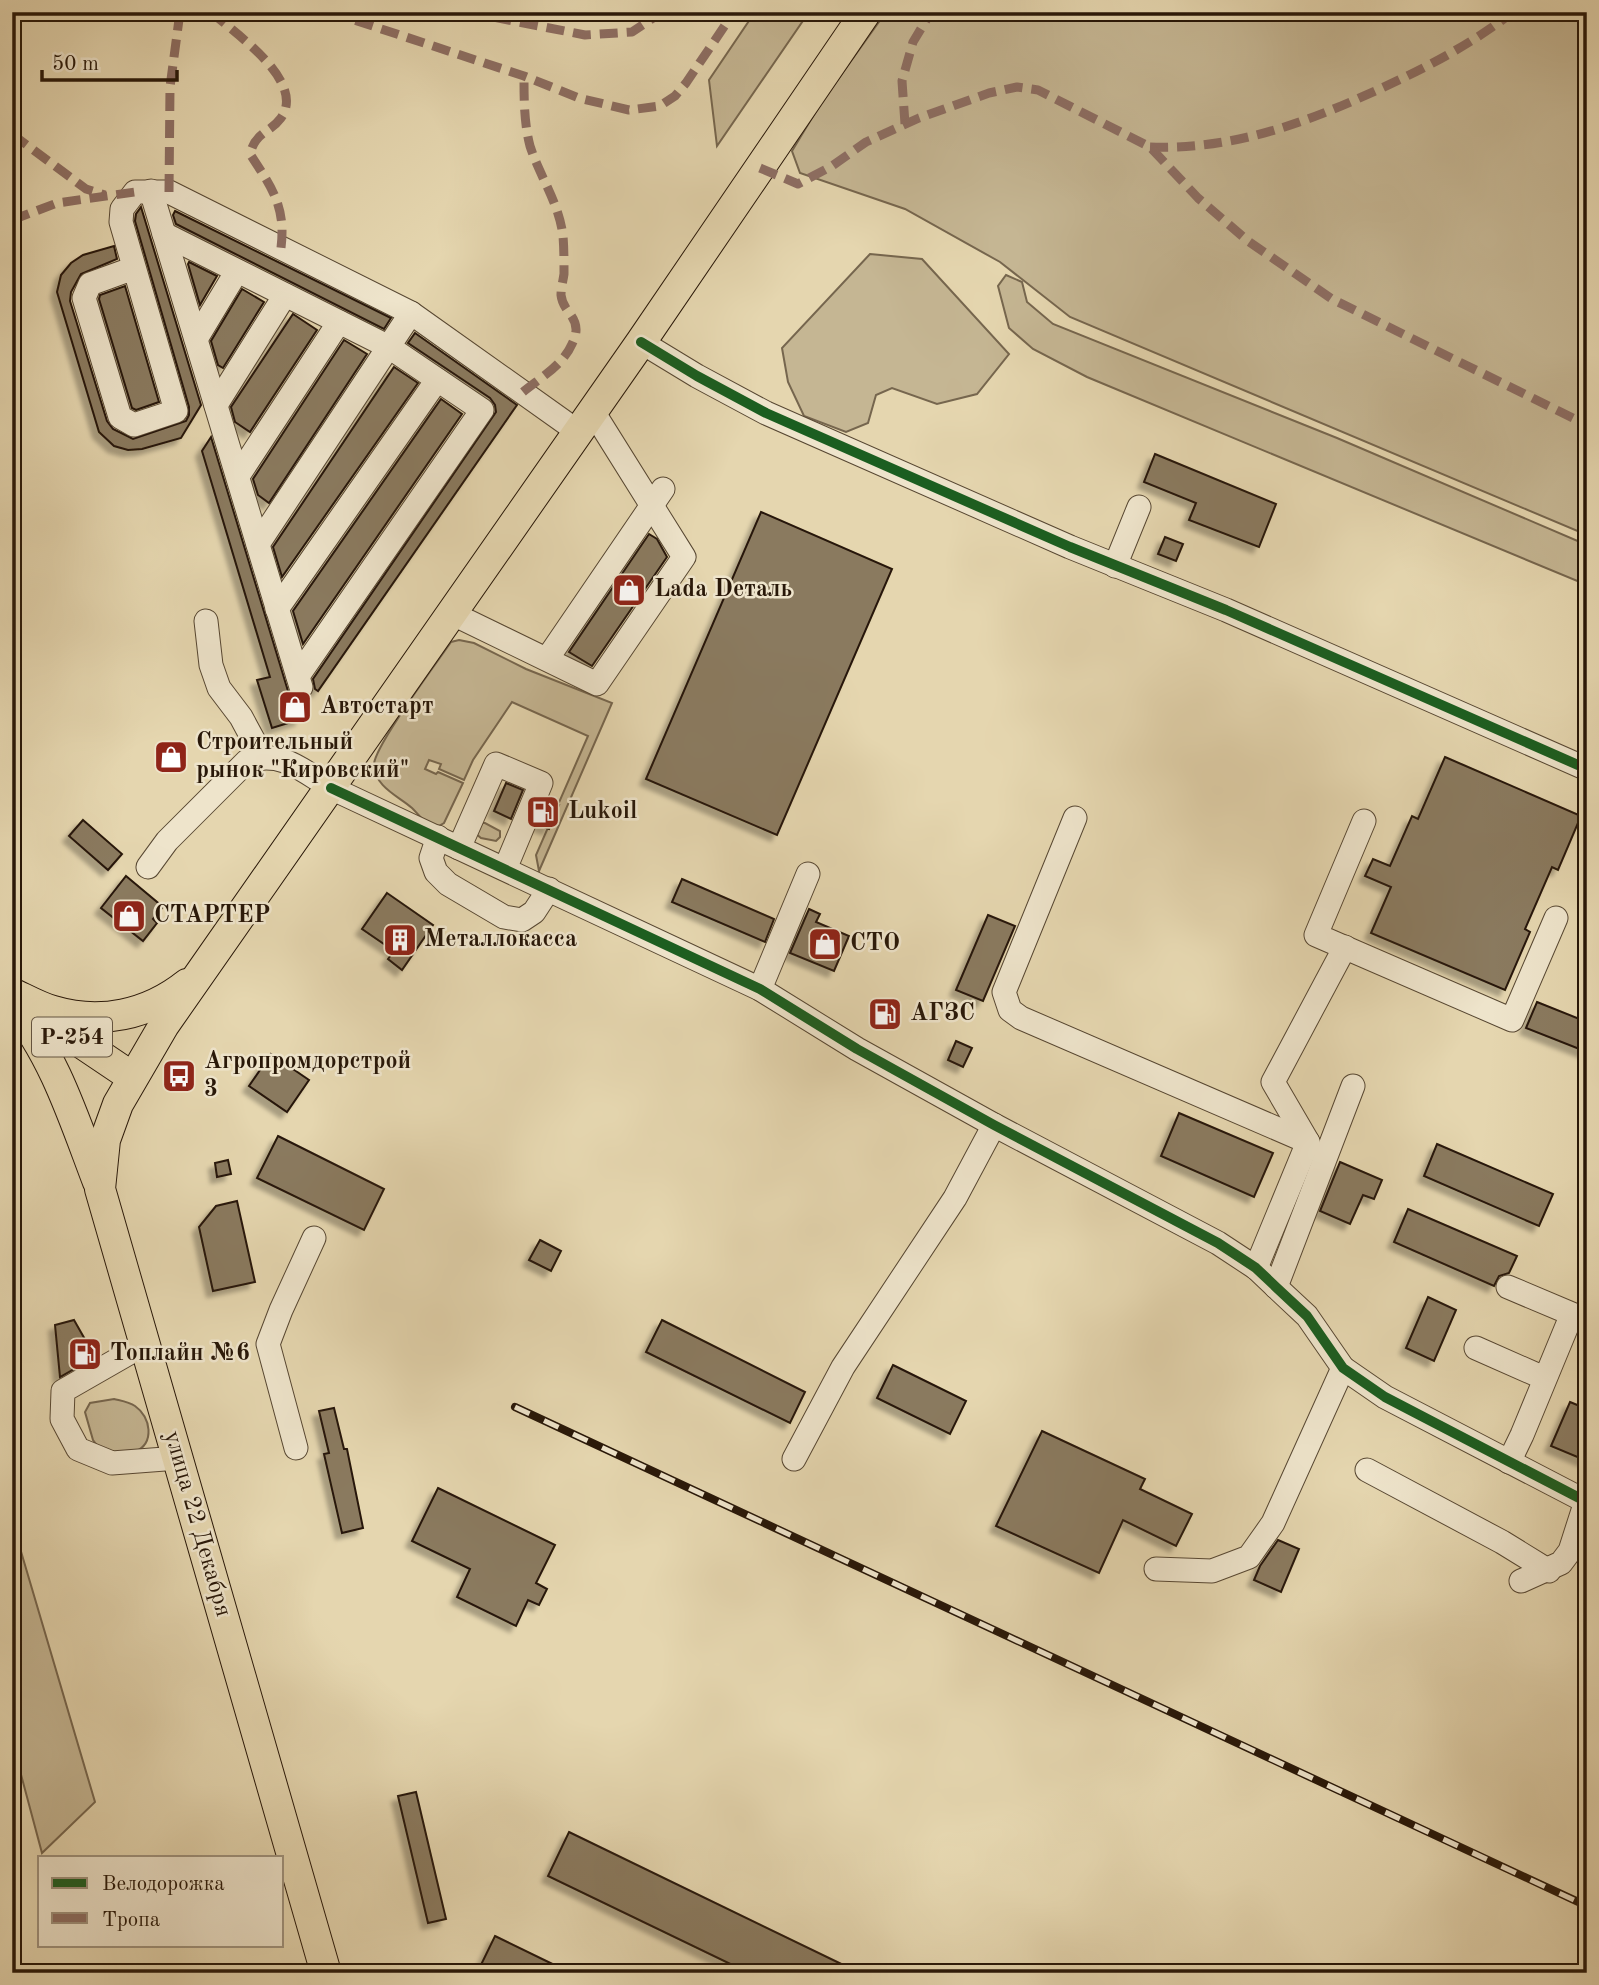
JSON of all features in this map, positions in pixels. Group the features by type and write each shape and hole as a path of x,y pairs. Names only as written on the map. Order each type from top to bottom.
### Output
{"main road":[{"name":"улица 22 Декабря","path":"326,1973 100,1189 105,1140 118,1104 164,1026 641,342 866,12"},
{"path":"12,995 51,1011 90,1018 121,1016 157,1003 178,991 201,972"},
{"name":"Р-254","path":"12,995 132,1077"},
{"path":"12,1005 23,1018 43,1054 72,1115 100,1189"}],"street":[{"path":"151,191 277,609 300,683 482,410 389,347 164,234"},
{"path":"134,268 90,284 84,298 121,417 134,425 176,411 121,222 122,209 135,192 169,192 411,313 584,421 658,497 684,557 597,684 451,613"},
{"path":"196,339 237,271"},
{"path":"216,405 285,295"},
{"path":"258,544 411,313"},
{"path":"237,476 339,322"},
{"path":"641,342 696,376 766,412 1587,769"},
{"path":"277,609 438,380"},
{"path":"547,659 658,497"},
{"path":"1115,566 1139,507"},
{"path":"206,621 211,665 219,688 241,717 262,756"},
{"path":"148,867 167,841 247,761 262,756 285,759 331,788 760,989 857,1049 994,1125 1218,1243 1256,1268 1307,1316 1343,1368 1385,1397 1586,1500 1578,1532 1570,1551 1561,1563 1521,1581"},
{"path":"460,848 496,764 541,783 505,869"},
{"path":"1075,818 1004,992 1010,1010 1021,1018 1308,1142"},
{"path":"1364,821 1316,935 1512,1020 1556,918"},
{"path":"438,837 430,858 436,872 448,884 504,917 522,920 534,912 549,889"},
{"path":"760,989 808,874"},
{"path":"1308,1142 1273,1082 1345,947"},
{"path":"1276,1287 1353,1086"},
{"path":"794,1459 843,1367 956,1198 994,1125"},
{"path":"1256,1268 1308,1142"},
{"path":"296,1448 268,1344 314,1238"},
{"path":"1508,1287 1572,1314 1522,1435 1508,1462"},
{"path":"145,1344 63,1391 62,1419 79,1449 112,1463 178,1458"},
{"path":"1476,1348 1544,1378"},
{"path":"1156,1569 1212,1571 1249,1557 1273,1522 1343,1368"},
{"path":"1367,1470 1549,1570"}],"shaded area":[{"path":"755,12 809,12 717,146 709,80"},
{"path":"886,12 1587,12 1587,535 1070,317 1000,262 905,209 800,173 792,151 821,103"},
{"path":"870,254 922,259 1009,354 977,394 937,404 892,388 876,395 868,423 846,432 804,416 788,382 782,348"},
{"path":"1006,275 1022,282 1027,302 1053,324 1337,438 1587,545 1587,585 1087,377 1033,349 1009,328 998,286"},
{"path":"459,640 474,643 526,669 612,703 539,871 536,855 588,736 512,702 473,760 464,780 439,769 441,764 429,760 425,769 463,783 444,823 437,827 388,790 375,773 376,756 394,724 451,642"},
{"path":"480,823 500,831 500,837 496,841 481,838 475,833"},
{"path":"114,1399 135,1406 145,1417 148,1430 146,1443 135,1452 102,1452 93,1440 85,1412 90,1403"},
{"path":"12,1538 17,1538 95,1802 42,1853 12,1741"}],"building":[{"path":"141,207 201,405 181,438 142,449 128,450 114,446 99,432 57,292 61,275 71,263 83,255 114,246 117,259 81,274 71,292 70,301 107,421 113,429 133,439 186,421 189,407 135,221"},
{"path":"175,211 391,318 384,329 176,224 173,215"},
{"path":"189,262 217,276 200,305 188,264"},
{"path":"125,286 159,402 136,410 132,408 99,299 100,295"},
{"path":"242,289 264,302 223,368 218,365 211,341"},
{"path":"293,314 317,330 250,432 235,422 231,407"},
{"path":"415,333 517,405 318,691 313,679 496,412 490,398 408,343"},
{"path":"344,340 367,354 269,503 258,495 253,479"},
{"path":"394,367 418,383 282,577 273,547"},
{"path":"441,399 462,414 303,644 293,611"},
{"path":"211,437 288,691 295,699 301,719 272,728 257,680 270,677 202,451"},
{"path":"1155,454 1276,504 1259,547 1189,520 1196,503 1144,482"},
{"path":"761,512 892,569 777,835 646,779"},
{"path":"649,534 657,539 667,557 592,666 569,652"},
{"path":"1165,537 1183,544 1176,561 1158,554"},
{"path":"1445,757 1581,816 1558,870 1552,867 1525,929 1530,932 1505,990 1371,933 1391,887 1365,876 1373,859 1390,866 1412,816 1418,819"},
{"path":"506,783 523,790 511,819 494,811"},
{"path":"549,801 559,805 549,829 539,825"},
{"path":"83,820 122,854 108,870 69,836"},
{"path":"126,876 163,907 153,919 157,923 143,941 101,908"},
{"path":"682,879 774,919 765,942 672,902"},
{"name":"Металлокасса","path":"387,893 433,925 402,970 388,959 394,951 362,929"},
{"path":"809,909 820,914 816,922 849,936 834,971 790,953"},
{"path":"988,915 1015,926 983,1001 956,990"},
{"path":"1537,1002 1587,1022 1587,1052 1526,1028"},
{"path":"956,1041 972,1048 963,1067 948,1060"},
{"path":"271,1054 309,1080 287,1112 249,1086"},
{"path":"1179,1113 1273,1153 1254,1197 1161,1156"},
{"path":"278,1136 384,1189 364,1230 257,1178"},
{"path":"1437,1144 1553,1194 1539,1226 1424,1176"},
{"path":"228,1160 231,1174 217,1177 215,1163"},
{"path":"1340,1162 1382,1180 1374,1199 1363,1195 1350,1224 1320,1211"},
{"path":"237,1201 255,1282 213,1291 199,1227 216,1206"},
{"path":"1408,1209 1517,1256 1509,1273 1499,1276 1494,1286 1394,1242"},
{"path":"540,1240 561,1251 551,1271 529,1260"},
{"path":"1428,1297 1456,1310 1434,1361 1406,1348"},
{"path":"74,1320 95,1357 60,1377 55,1325"},
{"path":"662,1320 805,1392 790,1423 646,1352"},
{"path":"893,1365 966,1401 950,1434 877,1398"},
{"path":"1570,1402 1587,1409 1587,1461 1551,1446"},
{"path":"334,1408 344,1449 347,1449 363,1528 342,1533 324,1454 329,1453 319,1411"},
{"path":"1042,1431 1145,1479 1140,1489 1192,1514 1176,1546 1123,1520 1099,1573 996,1526"},
{"path":"438,1488 555,1545 536,1583 547,1589 539,1605 528,1600 516,1626 457,1597 470,1569 412,1541"},
{"path":"1278,1540 1299,1549 1281,1592 1254,1580"},
{"path":"416,1792 446,1919 428,1923 398,1796"},
{"path":"569,1832 860,1973 749,1973 548,1876"},
{"path":"495,1936 571,1973 477,1973"}],"railway":[{"path":"515,1407 1587,1906"}],"marked path":[{"path":"169,192 170,87 180,12"},
{"path":"211,12 264,59 276,73 284,89 286,104 281,118 259,137 250,154 276,198 281,220 281,248"},
{"path":"330,12 524,76 579,98 629,110 660,106 675,96 734,12"},
{"path":"467,12 585,35 632,32 662,12"},
{"path":"905,124 902,81 913,42 931,12"},
{"path":"1150,147 1180,147 1238,139 1321,114 1429,65 1513,12"},
{"path":"523,392 550,371 568,352 576,328 561,295 564,274 561,224 528,137 524,76"},
{"path":"760,168 798,184 832,166 866,142 919,118 989,93 1017,87 1038,90 1150,147 1198,198 1248,241 1332,299 1587,425"},
{"path":"12,134 86,189 105,195"},
{"path":"12,220 57,203 135,192"}],"cycle path":[{"path":"641,342 766,413 1070,547 1226,610 1587,769"},
{"path":"331,788 760,989 857,1049 994,1125 1218,1243 1256,1268 1307,1316 1343,1368 1385,1397 1587,1502"}],"place":[{"name":"Lada Dеталь","path":"629,590"},
{"name":"Автостарт","path":"295,707"},
{"name":"Строительный рынок \"Кировский\"","path":"171,757"},
{"name":"Lukoil","path":"543,812"},
{"name":"СТАРТЕР","path":"129,916"},
{"name":"Металлокасса","path":"400,940"},
{"name":"СТО","path":"825,944"},
{"name":"АГЗС","path":"885,1014"},
{"name":"Агропромдорстрой 3","path":"179,1076"},
{"name":"Топлайн №6","path":"85,1354"}]}
